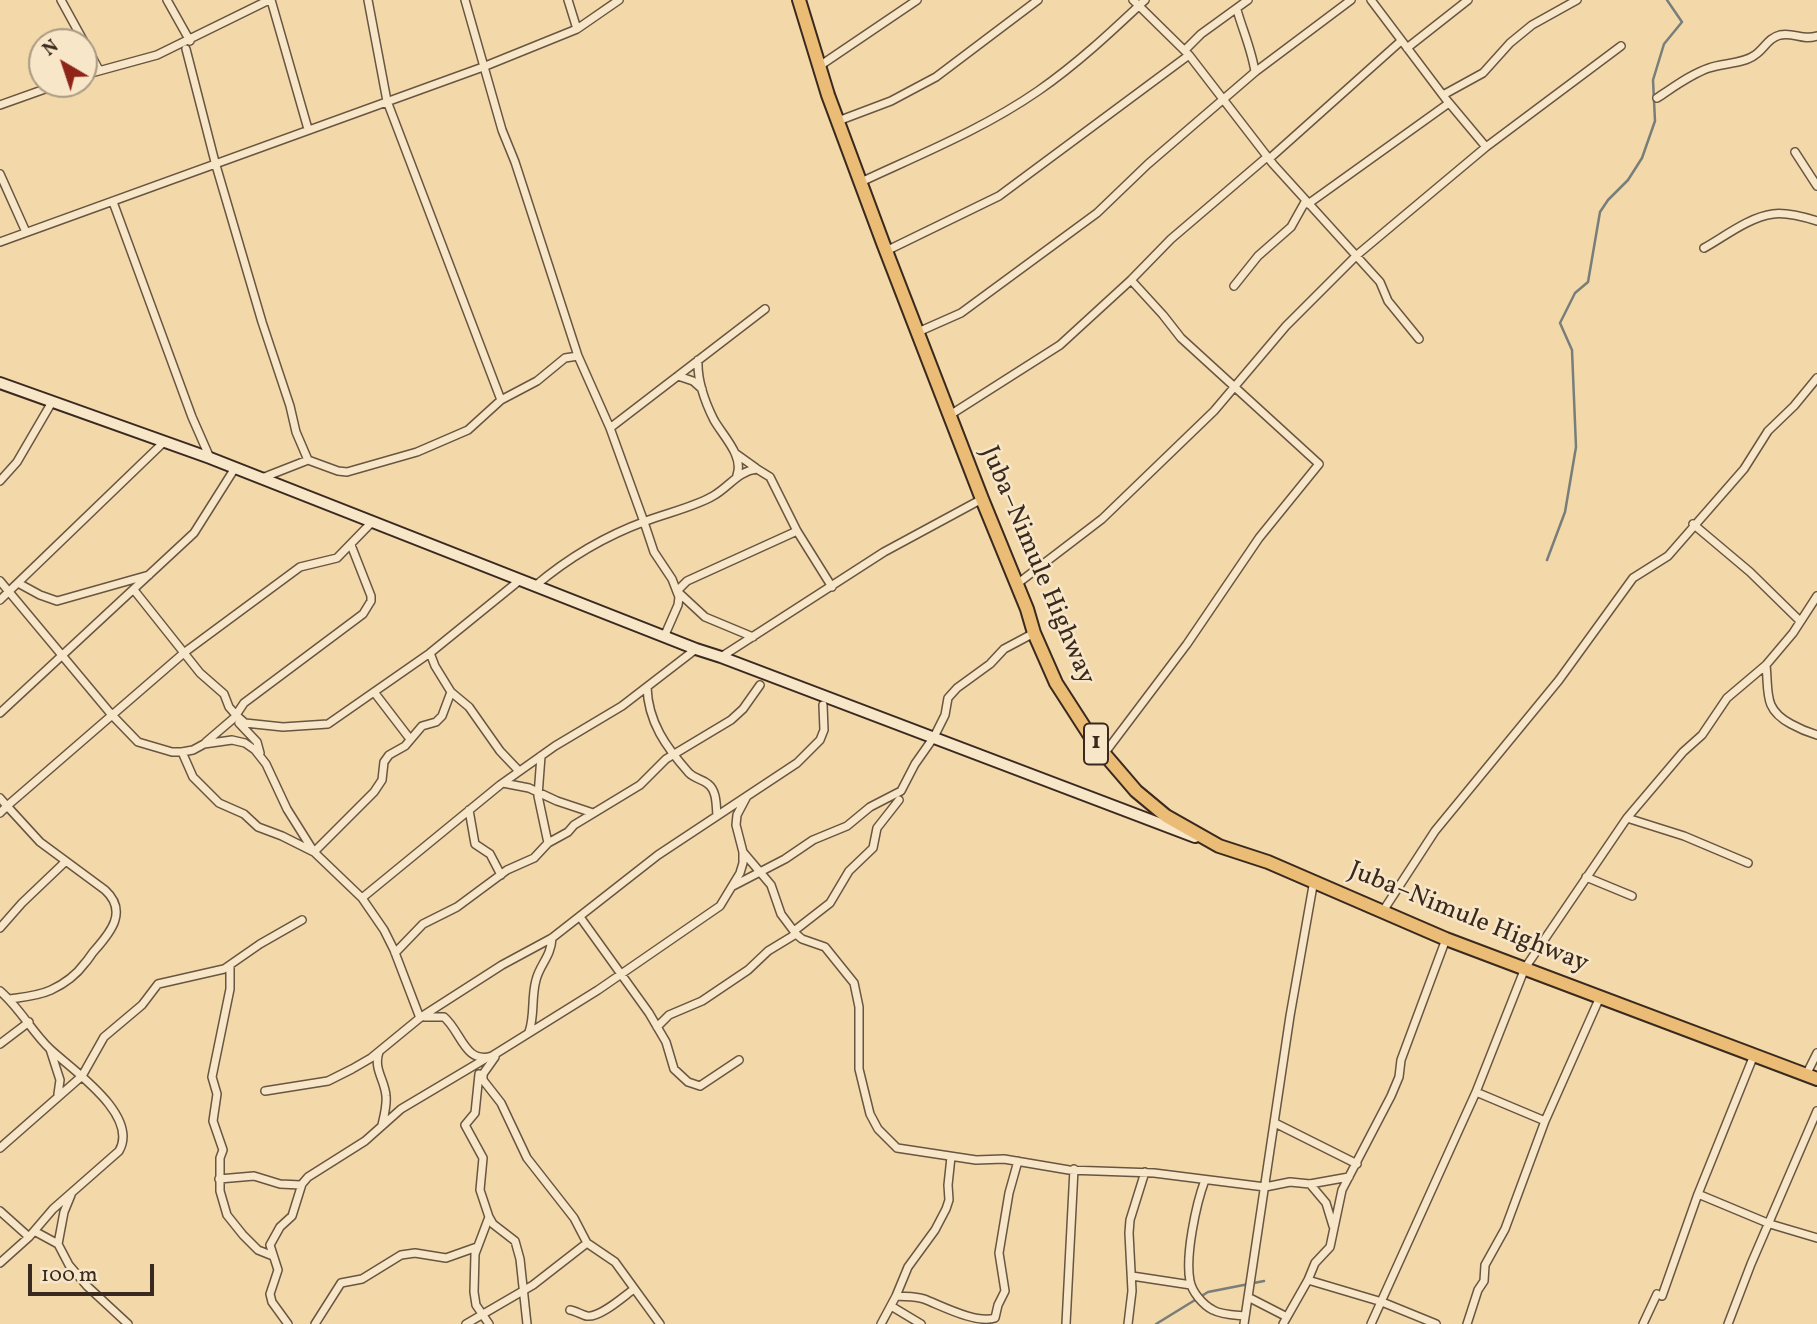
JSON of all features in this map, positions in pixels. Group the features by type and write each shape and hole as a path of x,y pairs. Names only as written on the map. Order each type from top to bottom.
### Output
{"main road":[{"name":"Juba–Nimule Highway","path":"799,0 824,82 886,251 1027,609 1034,634 1056,683 1094,742 1136,791 1166,816 1219,846 1268,862 1446,939 1812,1077"},
{"path":"0,383 210,457 664,637 1219,846"}],"street":[{"path":"61,0 76,28"},
{"path":"167,0 190,41"},
{"path":"99,70 157,55 270,0 308,129"},
{"path":"368,0 387,101 501,400"},
{"path":"465,0 482,67 578,356 610,428 654,552 677,591 705,617 753,637"},
{"path":"568,0 577,29"},
{"path":"0,242 482,67 577,29 619,0"},
{"path":"821,65 917,0"},
{"path":"838,121 891,101 936,77 1038,0"},
{"path":"886,251 999,196 1187,53 1201,34 1248,0"},
{"path":"918,332 961,313 1097,214 1148,164 1255,72 1351,0"},
{"path":"1371,0 1486,147"},
{"path":"1407,48 1468,0"},
{"path":"1443,95 1483,73 1510,43 1532,25 1577,0"},
{"path":"861,182 986,123 1037,91 1078,61 1139,2 1187,53 1268,158 1380,282 1388,301 1419,339"},
{"path":"1237,10 1255,72"},
{"path":"1657,98 1706,69 1755,55 1766,42 1777,36 1788,34 1802,39 1817,36"},
{"path":"950,415 1060,345 1171,239 1401,41"},
{"path":"1017,584 1102,519 1214,411 1286,326 1357,255 1486,147 1621,46"},
{"path":"186,49 215,162 296,432 308,460"},
{"path":"0,104 28,95"},
{"path":"1234,286 1258,256 1291,227 1307,203 1449,103"},
{"path":"1795,152 1817,186"},
{"path":"0,174 26,232"},
{"path":"113,202 210,457"},
{"path":"1704,248 1759,218 1774,214 1817,220"},
{"path":"1104,754 1187,644 1259,538 1319,464 1181,338 1131,280"},
{"path":"610,428 765,309"},
{"path":"262,478 308,460 338,471 353,471 416,452 468,430 501,400 537,382 565,358 578,356"},
{"path":"534,586 574,556 619,532 712,497 732,482 737,475 739,463 716,424 702,390 698,360"},
{"path":"678,376 693,381 702,390"},
{"path":"1383,911 1435,831 1559,680 1633,578 1668,556 1693,524 1744,469 1768,431 1817,379"},
{"path":"0,481 17,462 52,402"},
{"path":"0,600 165,441"},
{"path":"734,452 770,477 797,531 832,587"},
{"path":"0,713 194,533 235,468"},
{"path":"737,475 757,468"},
{"path":"722,657 884,552 982,499"},
{"path":"0,813 185,652 300,567 337,558 373,521"},
{"path":"1693,524 1750,572 1800,621"},
{"path":"664,637 678,605 677,591 687,581 797,531"},
{"path":"0,581 111,714 138,742 172,752 182,752 204,744 235,716 244,703 346,629 368,608 371,596 351,545"},
{"path":"18,583 57,601 150,575"},
{"path":"235,716 245,723 283,727 328,724 430,653 520,580"},
{"path":"134,590 200,673 224,694 235,716 257,742 279,796 314,852 362,898 384,930 420,1018"},
{"path":"1371,1324 1476,1092 1525,968 1628,818 1683,752 1702,735 1727,698 1766,665 1793,633 1817,596"},
{"path":"731,887 785,859 813,840 847,826 870,807 901,791 915,764 934,737 945,715 948,698 1004,649 1034,634"},
{"path":"362,898 519,771 622,706 696,649"},
{"path":"430,653 451,692 469,708 519,771"},
{"path":"1766,665 1769,703 1777,716 1817,735"},
{"path":"395,953 423,924 457,907 501,875 534,858 548,843 564,835 574,825 640,785 666,759 731,720 743,709 760,685"},
{"path":"647,687 649,712 656,729 690,774 707,783 712,789 717,815"},
{"path":"374,692 410,739"},
{"path":"314,852 343,821 369,799 382,780 386,758 405,746 422,726 436,722 442,716 451,692"},
{"path":"265,1091 328,1081 352,1069 379,1052 420,1018 502,965 552,937 658,855 797,763 817,744 824,730 823,705"},
{"path":"204,744 232,740 245,743 261,757"},
{"path":"182,752 193,777 219,803 244,814 258,827 314,852"},
{"path":"541,756 538,792 548,843"},
{"path":"503,783 516,783 593,813"},
{"path":"288,1324 272,1302 270,1294 278,1270 270,1245 280,1227 292,1216 302,1185 308,1177 365,1141 401,1110 621,974 720,906 743,863 736,825 737,815 746,797"},
{"path":"0,798 30,834 105,890 114,899 116,906 113,928 83,966 64,982 38,996 9,999"},
{"path":"657,1027 669,1016 702,1001 747,970 830,903 849,871 873,848 877,828 899,800"},
{"path":"469,810 475,844 490,854 501,875"},
{"path":"1628,818 1684,836 1748,863"},
{"path":"743,852 771,886 781,914 795,932 802,939 825,947 854,983 859,1007 859,1069 873,1122 897,1148 976,1160 1004,1158 1074,1169 1144,1172 1265,1187 1290,1182 1310,1184 1349,1177"},
{"path":"0,928 65,862"},
{"path":"1586,877 1633,896"},
{"path":"1205,1180 1195,1216 1191,1285 1203,1303 1214,1311 1245,1320 1314,880"},
{"path":"580,917 657,1027 666,1042 674,1069 680,1076 694,1085 705,1084 739,1060"},
{"path":"0,1148 57,1095 82,1076 104,1037 142,1006 158,984 230,966 260,944 302,920"},
{"path":"529,1032 534,1014 535,982 550,955 552,937"},
{"path":"1248,1297 1285,1320 1315,1263 1330,1247 1337,1206 1399,1077 1401,1060 1446,939"},
{"path":"230,966 230,989 212,1077 216,1094 213,1121 223,1150 219,1179 222,1205 226,1215 253,1246 273,1256"},
{"path":"0,991 29,1022 49,1049 82,1076 111,1106 121,1127 123,1139 119,1151 72,1191 32,1234 0,1263"},
{"path":"1467,1324 1478,1290 1484,1281 1485,1265 1505,1228 1545,1121 1600,996"},
{"path":"448,1020 451,1000"},
{"path":"420,1018 444,1017 448,1020 467,1050 472,1067 501,1103 527,1158 587,1242 615,1262 660,1324"},
{"path":"0,1044 29,1022"},
{"path":"49,1049 60,1080 57,1095"},
{"path":"467,1050 480,1059 486,1058"},
{"path":"500,1051 481,1077 475,1113 466,1125 483,1158 480,1190 489,1217 493,1224 515,1241 520,1259 527,1324"},
{"path":"379,1052 377,1068 383,1080 387,1101 382,1126"},
{"path":"1812,1077 1817,1053"},
{"path":"1643,1324 1660,1295 1754,1055"},
{"path":"1476,1092 1545,1121"},
{"path":"1728,1324 1817,1111"},
{"path":"1275,1123 1357,1164"},
{"path":"881,1324 908,1267 935,1230 947,1207 951,1157"},
{"path":"896,1296 923,1298 962,1318 988,1322 995,1318 1005,1291 999,1253 1009,1193 1018,1161"},
{"path":"1066,1324 1074,1169"},
{"path":"1128,1324 1132,1276 1130,1220 1144,1172"},
{"path":"219,1179 254,1176 280,1184 302,1185"},
{"path":"1310,1184 1326,1203 1334,1230"},
{"path":"72,1191 64,1212 58,1244 69,1265 87,1286 128,1324"},
{"path":"1698,1194 1770,1224 1817,1238"},
{"path":"0,1211 32,1234 58,1244"},
{"path":"489,1217 477,1247 474,1292 481,1314 489,1324"},
{"path":"466,1324 524,1291 587,1242"},
{"path":"315,1324 341,1283 362,1279 401,1255 415,1253 446,1258 477,1247"},
{"path":"1132,1276 1191,1285"},
{"path":"1308,1280 1382,1302 1436,1324"},
{"path":"570,1310 592,1315 610,1307 634,1289"},
{"path":"891,1306 921,1324"}],"waterway":[{"path":"1547,560 1565,512 1576,447 1572,350 1560,323 1575,293 1588,282 1600,212 1628,180 1642,158 1655,121 1653,80 1664,44 1682,22 1667,0"},
{"path":"1156,1324 1208,1292 1264,1281"}]}
